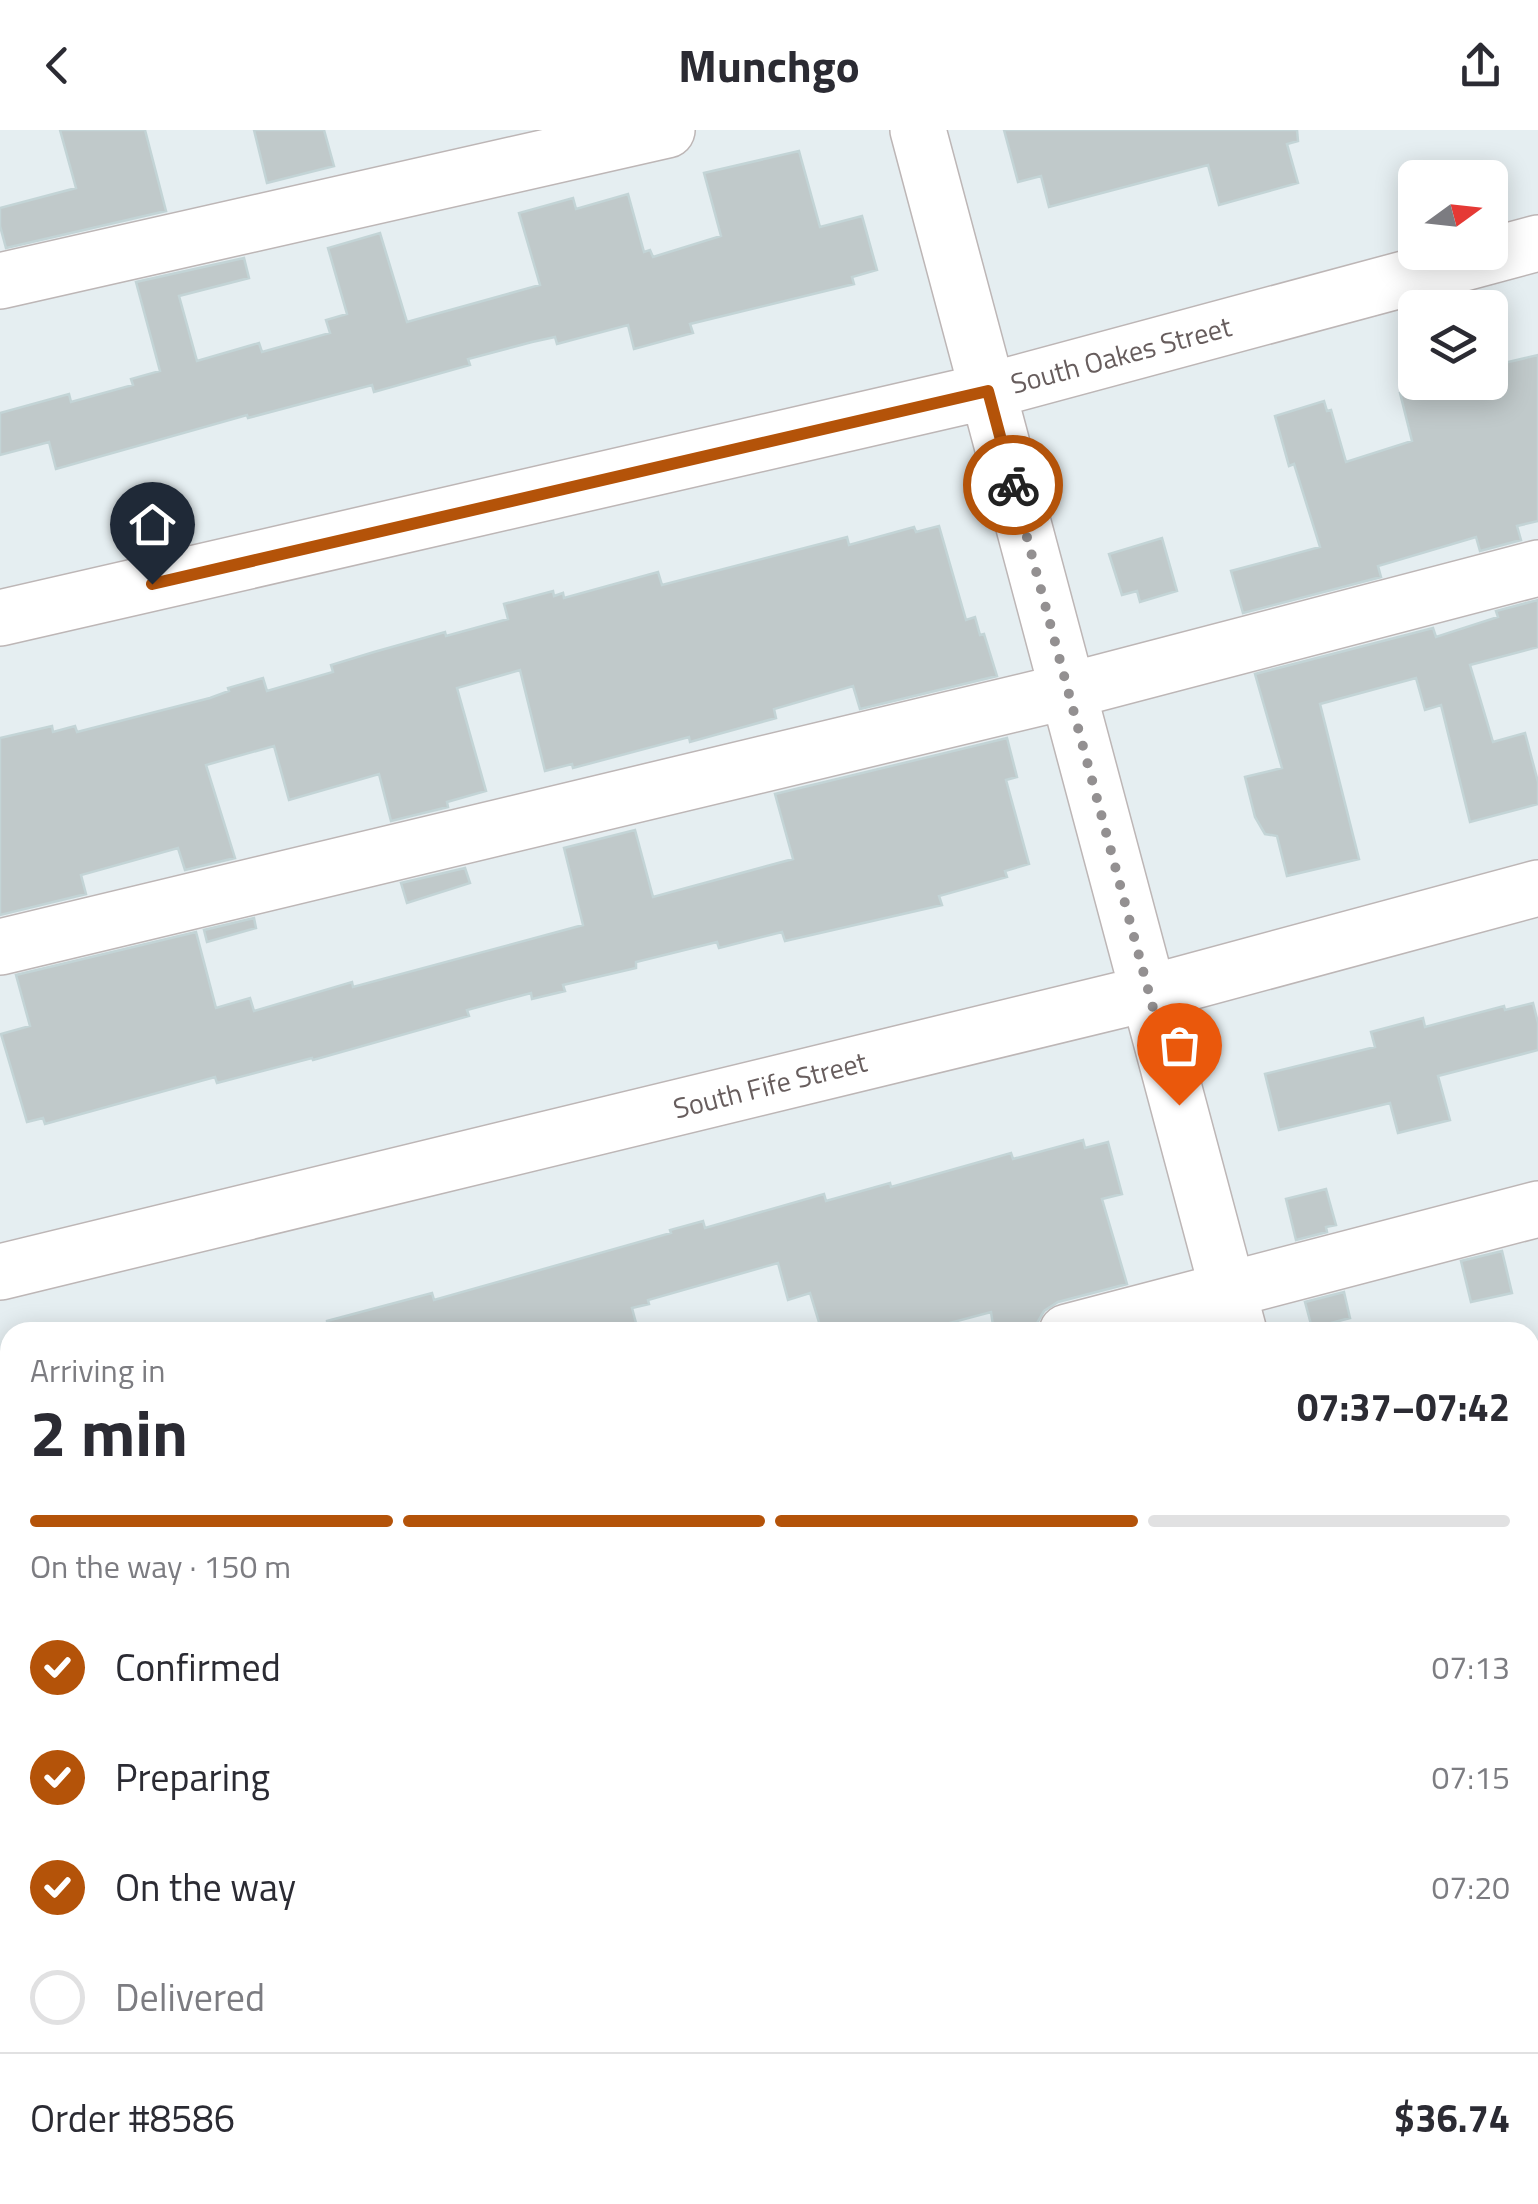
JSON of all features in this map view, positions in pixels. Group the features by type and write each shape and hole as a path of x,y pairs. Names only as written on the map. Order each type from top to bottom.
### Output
{"street":[{"path":"0,281 667,130"},
{"path":"918,130 1234,1312"},
{"name":"South Oakes Street","path":"0,618 988,391 1538,243"},
{"path":"0,947 1068,691 1538,568"},
{"name":"South Fife Street","path":"0,1272 1149,993 1538,888"},
{"path":"1151,1322 1234,1312 1538,1209"}],"building":[{"path":"60,130 145,130 166,211 6,248 0,208 76,188"},
{"path":"254,130 324,130 334,166 267,183"},
{"path":"1004,130 1297,130 1298,141 1287,144 1298,183 1219,205 1208,165 1049,207 1041,176 1018,182"},
{"path":"799,151 820,227 862,216 877,270 852,277 854,284 690,324 693,333 634,349 628,325 557,344 555,337 532,342 468,359 470,365 374,392 372,385 248,418 247,415 56,469 49,442 0,455 0,413 69,394 71,402 133,385 131,379 160,371 136,282 244,258 249,278 179,296 197,361 259,343 262,352 330,333 326,320 347,314 328,248 380,233 407,322 540,285 519,213 573,198 576,209 628,194 644,252 650,250 653,257 721,236 704,173"},
{"path":"1538,355 1538,521 1517,526 1521,540 1480,551 1476,537 1378,566 1381,577 1243,613 1231,571 1320,547 1294,464 1289,466 1275,416 1324,401 1327,411 1331,410 1346,462 1412,441 1402,400 1508,400 1508,362"},
{"path":"939,526 966,620 975,617 997,676 860,709 853,686 774,709 776,718 690,742 689,737 573,768 572,764 545,771 520,670 457,688 486,791 447,802 448,807 391,821 379,774 289,800 274,746 206,765 235,858 185,870 178,848 81,875 86,894 0,915 0,738 52,726 53,732 75,726 77,732 210,698 229,691 228,688 263,678 267,691 333,672 331,665 374,652 508,619 504,604 553,591 554,596 563,593 564,598 658,572 662,585 847,537 849,545 914,527 916,532"},
{"path":"1162,538 1177,591 1140,602 1137,591 1122,595 1109,554"},
{"path":"1538,600 1538,647 1470,665 1493,742 1525,733 1538,782 1538,804 1470,822 1441,705 1425,710 1416,678 1320,704 1359,859 1287,876 1277,836 1265,834 1255,817 1245,777 1282,768 1255,674 1433,628 1436,637 1498,617 1496,611"},
{"path":"1007,738 1017,777 1006,780 1029,864 1005,871 1007,877 939,896 942,905 785,941 782,932 719,948 717,942 636,962 636,968 563,985 565,991 532,999 531,993 467,1010 469,1016 313,1060 217,1083 215,1077 45,1124 43,1118 27,1122 1,1034 30,1026 16,975 196,932 216,1008 250,998 254,1011 352,982 353,987 583,925 564,848 635,830 653,897 793,859 775,794"},
{"path":"465,868 470,883 407,903 401,883"},
{"path":"254,918 256,928 207,942 204,930"},
{"path":"1533,1003 1538,1050 1438,1076 1450,1120 1398,1133 1390,1103 1279,1130 1265,1074 1375,1047 1371,1032 1423,1018 1425,1027 1504,1006 1505,1010"},
{"path":"1083,1140 1085,1148 1108,1142 1122,1194 1102,1199 1127,1284 1058,1302 1044,1311 1038,1322 992,1322 991,1312 954,1322 819,1322 810,1293 788,1300 778,1263 648,1300 649,1304 632,1308 636,1322 327,1322 432,1293 434,1300 703,1221 705,1228 824,1194 826,1201 1011,1153 1013,1159"},
{"path":"1326,1189 1336,1225 1326,1227 1327,1232 1296,1240 1286,1199"},
{"path":"1502,1251 1512,1293 1471,1302 1461,1261"},
{"path":"1344,1292 1350,1318 1310,1322 1305,1302"}],"way so far":[{"path":"1013,485 1179,1105"}],"route":[{"path":"152,584 988,391 1013,485"}]}
